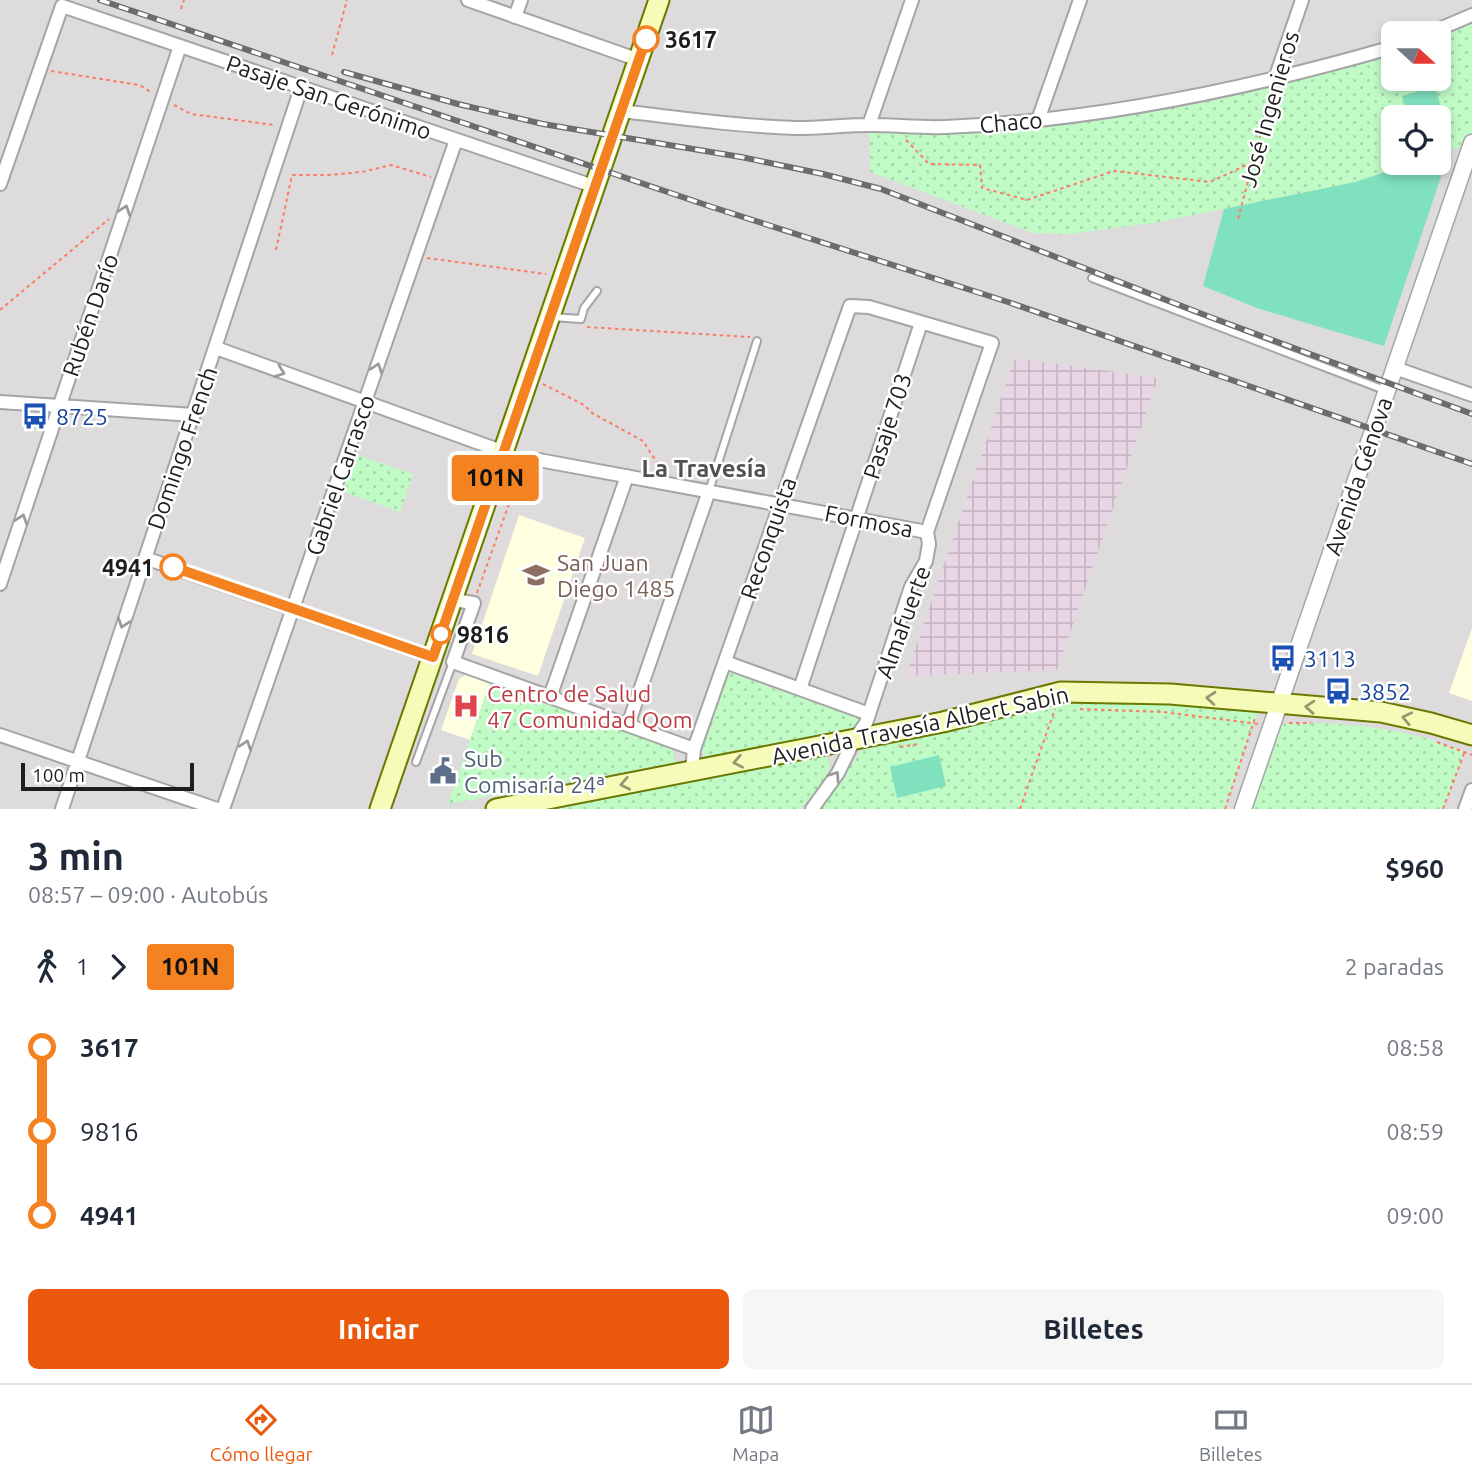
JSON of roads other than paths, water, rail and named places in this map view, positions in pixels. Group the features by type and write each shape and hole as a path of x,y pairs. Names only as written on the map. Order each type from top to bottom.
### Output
{"main road":[{"path":"380,809 659,0"},
{"name":"Avenida Travesía Albert Sabin","path":"496,809 943,722 1061,692 1170,694 1381,712 1431,723 1468,744"}],"street":[{"path":"468,0 639,60"},
{"path":"515,17 521,0"},
{"path":"869,125 912,0"},
{"path":"1038,120 1080,0"},
{"name":"José Ingenieros","path":"1276,76 1302,0"},
{"name":"Pasaje San Gerónimo","path":"0,184 62,6 596,187"},
{"path":"1451,24 1472,15"},
{"name":"Rubén Darío","path":"0,583 180,46"},
{"name":"Chaco","path":"622,111 797,128 869,125 943,128 1070,117 1211,93 1381,50"},
{"name":"Domingo French","path":"62,809 302,88"},
{"name":"Gabriel Carrasco","path":"223,809 456,140"},
{"name":"Avenida Génova","path":"1243,809 1395,368 1465,184 1472,143"},
{"name":"Reconquista","path":"692,771 694,749 850,306 869,307 921,323"},
{"name":"Almafuerte","path":"811,809 838,773 869,714 911,587 926,561 929,544 927,532 992,343 921,323"},
{"name":"Pasaje 703","path":"800,689 921,323"},
{"path":"216,348 504,452"},
{"path":"1395,368 1472,395"},
{"path":"0,402 194,415"},
{"name":"Formosa","path":"523,465 539,460 927,532"},
{"path":"550,697 627,476"},
{"path":"628,725 709,491"},
{"path":"145,558 433,657"},
{"path":"453,600 474,603 453,662 694,749"},
{"path":"725,662 869,714"},
{"path":"0,734 217,809"},
{"path":"1465,809 1472,790"}],"lane":[{"path":"1091,278 1387,391"},
{"path":"551,317 581,319 584,308 597,291"},
{"path":"709,491 757,341"},
{"path":"416,762 453,662"}],"railway":[{"path":"100,0 712,207 1008,302 1472,464"},
{"path":"344,72 458,104 543,124 741,157 881,189 1210,317 1472,414"}],"place":[{"name":"3617","path":"646,39"},
{"name":"8725","path":"35,416"},
{"name":"4941","path":"173,567"},
{"name":"San Juan Diego 1485","path":"536,575"},
{"name":"9816","path":"441,634"},
{"name":"3113","path":"1283,658"},
{"name":"3852","path":"1338,691"},
{"name":"Centro de Salud 47 Comunidad Qom","path":"466,706"},
{"name":"Sub Comisaría 24ª","path":"443,771"}],"district":[{"name":"La Travesía","path":"704,468"}]}
